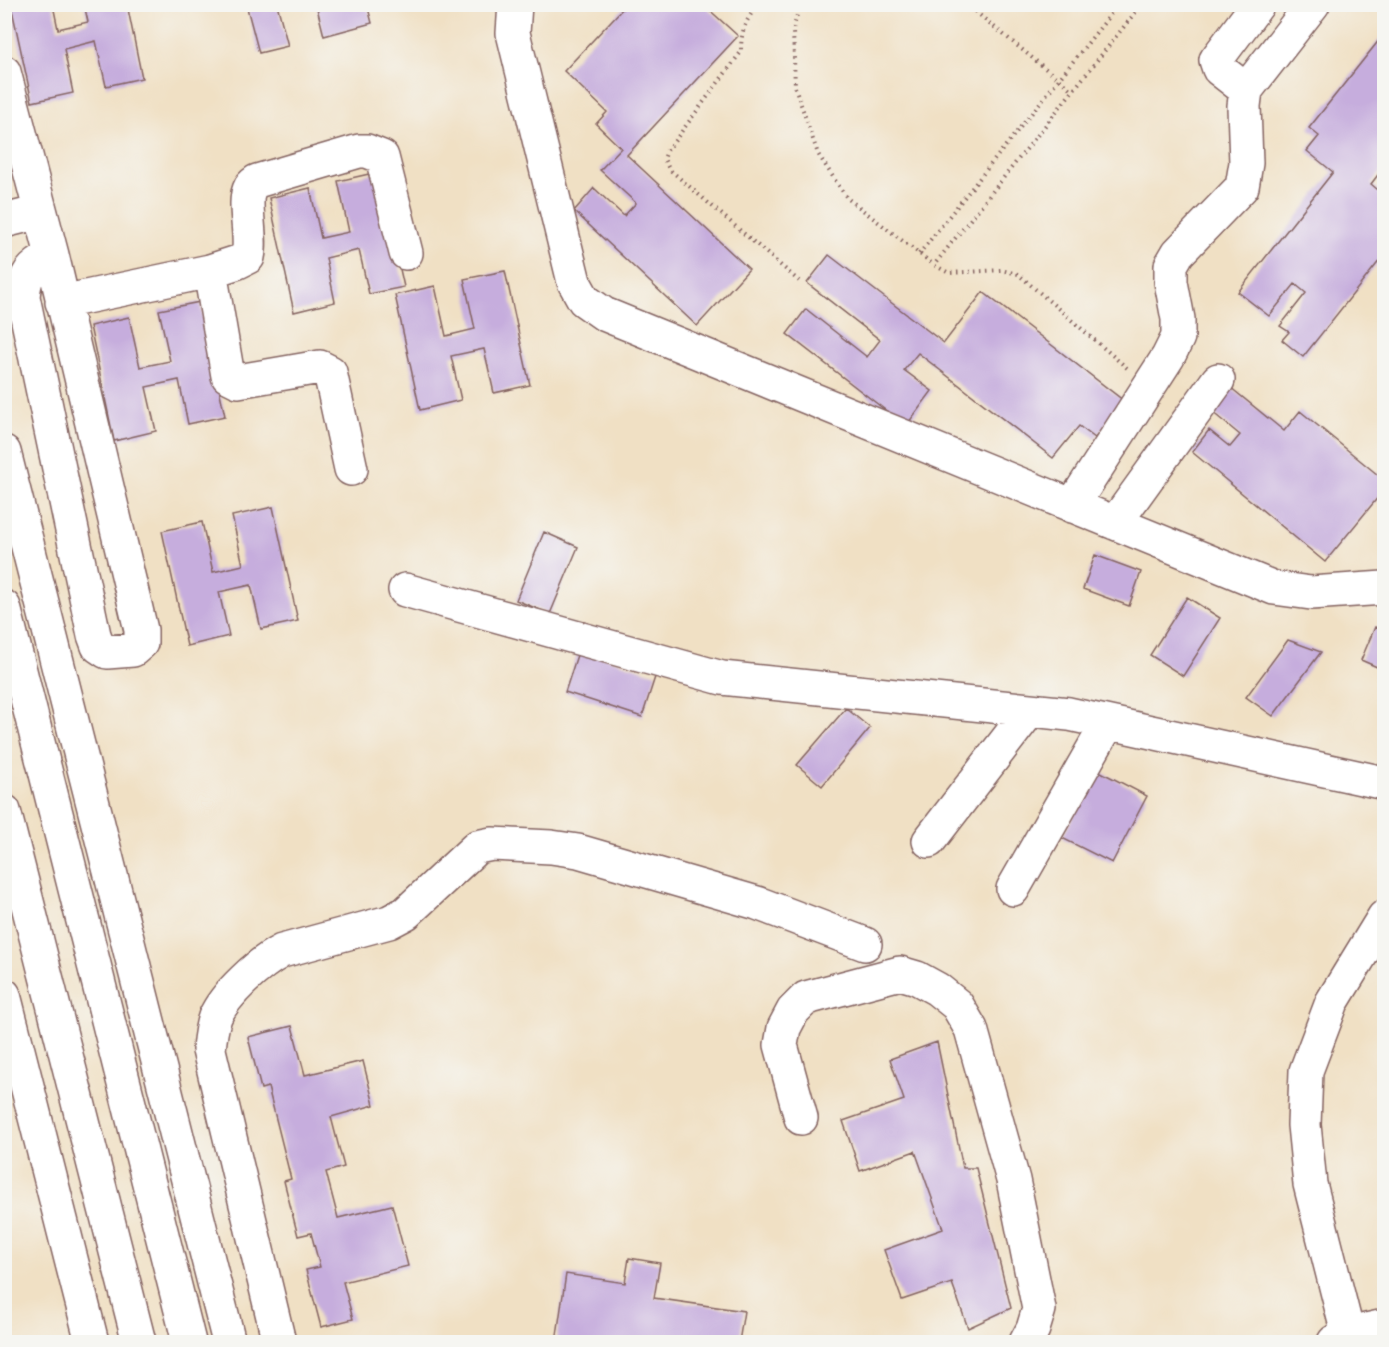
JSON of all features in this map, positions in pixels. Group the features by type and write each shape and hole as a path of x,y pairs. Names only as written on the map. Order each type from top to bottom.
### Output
{"street":[{"path":"515,4 513,33 574,282 584,300 604,314 1274,588 1311,593 1384,588"},
{"path":"1246,90 1218,69 1216,60 1258,4"},
{"path":"1072,506 1178,337 1171,265 1178,253 1242,187 1246,163 1244,106 1246,90 1313,4"},
{"path":"4,72 16,172 40,212 52,255 141,630 141,643 133,650 107,652 98,646 94,634 23,297 24,282 29,271 52,255"},
{"path":"62,302 210,271 248,257 251,245 247,199 250,188 257,180 359,151 367,151 382,157 406,253"},
{"path":"4,221 40,212"},
{"path":"210,271 228,376 238,381 320,367 330,372 351,469"},
{"path":"1115,523 1218,380"},
{"path":"4,452 229,1342"},
{"path":"405,590 722,678 1069,714 1384,783"},
{"path":"4,607 189,1342"},
{"path":"929,841 1030,710"},
{"path":"1013,890 1108,723"},
{"path":"4,811 139,1342"},
{"path":"279,1342 209,1050 211,1030 216,1014 232,993 267,958 282,951 389,922 406,913 426,896 465,857 477,848 492,843 578,851 757,903 865,944"},
{"path":"1384,917 1332,1002 1306,1071 1304,1125 1310,1184 1344,1340 1384,1326"},
{"path":"801,1118 781,1045 784,1028 792,1011 806,998 900,973 917,978 938,989 957,1005 970,1029 1013,1180 1039,1309 1026,1342"},
{"path":"4,995 42,1137 92,1342"}],"path":[{"path":"758,4 746,20 741,36 741,52 666,151 663,159 669,169 799,281"},
{"path":"800,4 793,30 795,87 818,154 847,198 919,254 949,273 1001,270 1018,274 1149,386"},
{"path":"966,4 1073,91"},
{"path":"919,254 1119,4"},
{"path":"934,265 1142,4"}],"building":[{"path":"84,4 127,4 142,78 106,86 96,41 64,49 73,93 32,102 11,5 53,5 58,29 88,22"},
{"path":"246,4 277,4 288,46 259,53"},
{"path":"316,4 367,4 372,23 324,36"},
{"path":"626,5 704,5 738,36 627,155 749,269 697,326 574,211 594,188 624,216 636,203 600,170 621,148 596,124 607,112 564,71"},
{"path":"1384,34 1384,167 1371,184 1384,195 1384,255 1303,357 1282,340 1289,332 1280,326 1306,293 1295,284 1269,316 1238,292 1333,172 1307,151 1319,136 1309,128"},
{"path":"378,172 404,287 369,294 359,250 326,258 335,302 294,312 269,198 310,188 321,238 349,232 338,181"},
{"path":"829,255 944,343 983,292 1124,401 1095,438 1079,426 1053,458 918,353 904,370 932,391 906,426 787,334 806,309 867,357 880,340 807,283"},
{"path":"505,271 530,385 494,393 484,349 451,356 461,400 420,410 395,295 435,286 446,336 475,329 464,279"},
{"path":"200,302 225,416 188,424 179,380 146,387 156,431 114,441 90,326 129,317 140,367 170,361 159,310"},
{"path":"1230,387 1284,431 1300,411 1378,475 1384,467 1384,490 1325,562 1192,452 1209,430 1230,447 1240,435 1211,411"},
{"path":"273,507 298,621 261,629 251,585 219,592 229,636 187,646 162,531 202,522 213,572 243,565 232,516"},
{"path":"544,532 578,547 550,614 516,600"},
{"path":"1095,555 1141,572 1129,606 1083,589"},
{"path":"1187,597 1220,618 1183,676 1150,655"},
{"path":"1375,627 1384,631 1384,670 1361,660"},
{"path":"1288,640 1321,652 1273,716 1246,697"},
{"path":"579,649 656,674 642,717 565,692"},
{"path":"846,708 870,728 822,786 797,765"},
{"path":"1097,770 1147,796 1112,863 1062,838"},
{"path":"292,1026 305,1075 363,1061 374,1105 331,1117 344,1167 326,1172 338,1218 392,1205 408,1266 343,1282 353,1319 321,1327 306,1270 320,1267 311,1233 298,1236 284,1181 291,1179 268,1087 261,1089 248,1037"},
{"path":"937,1042 963,1168 976,1168 1011,1308 968,1328 952,1283 902,1300 884,1250 943,1229 915,1151 860,1171 843,1121 904,1100 890,1059"},
{"path":"629,1258 660,1263 654,1298 744,1311 739,1342 556,1342 566,1274 625,1283"}]}
